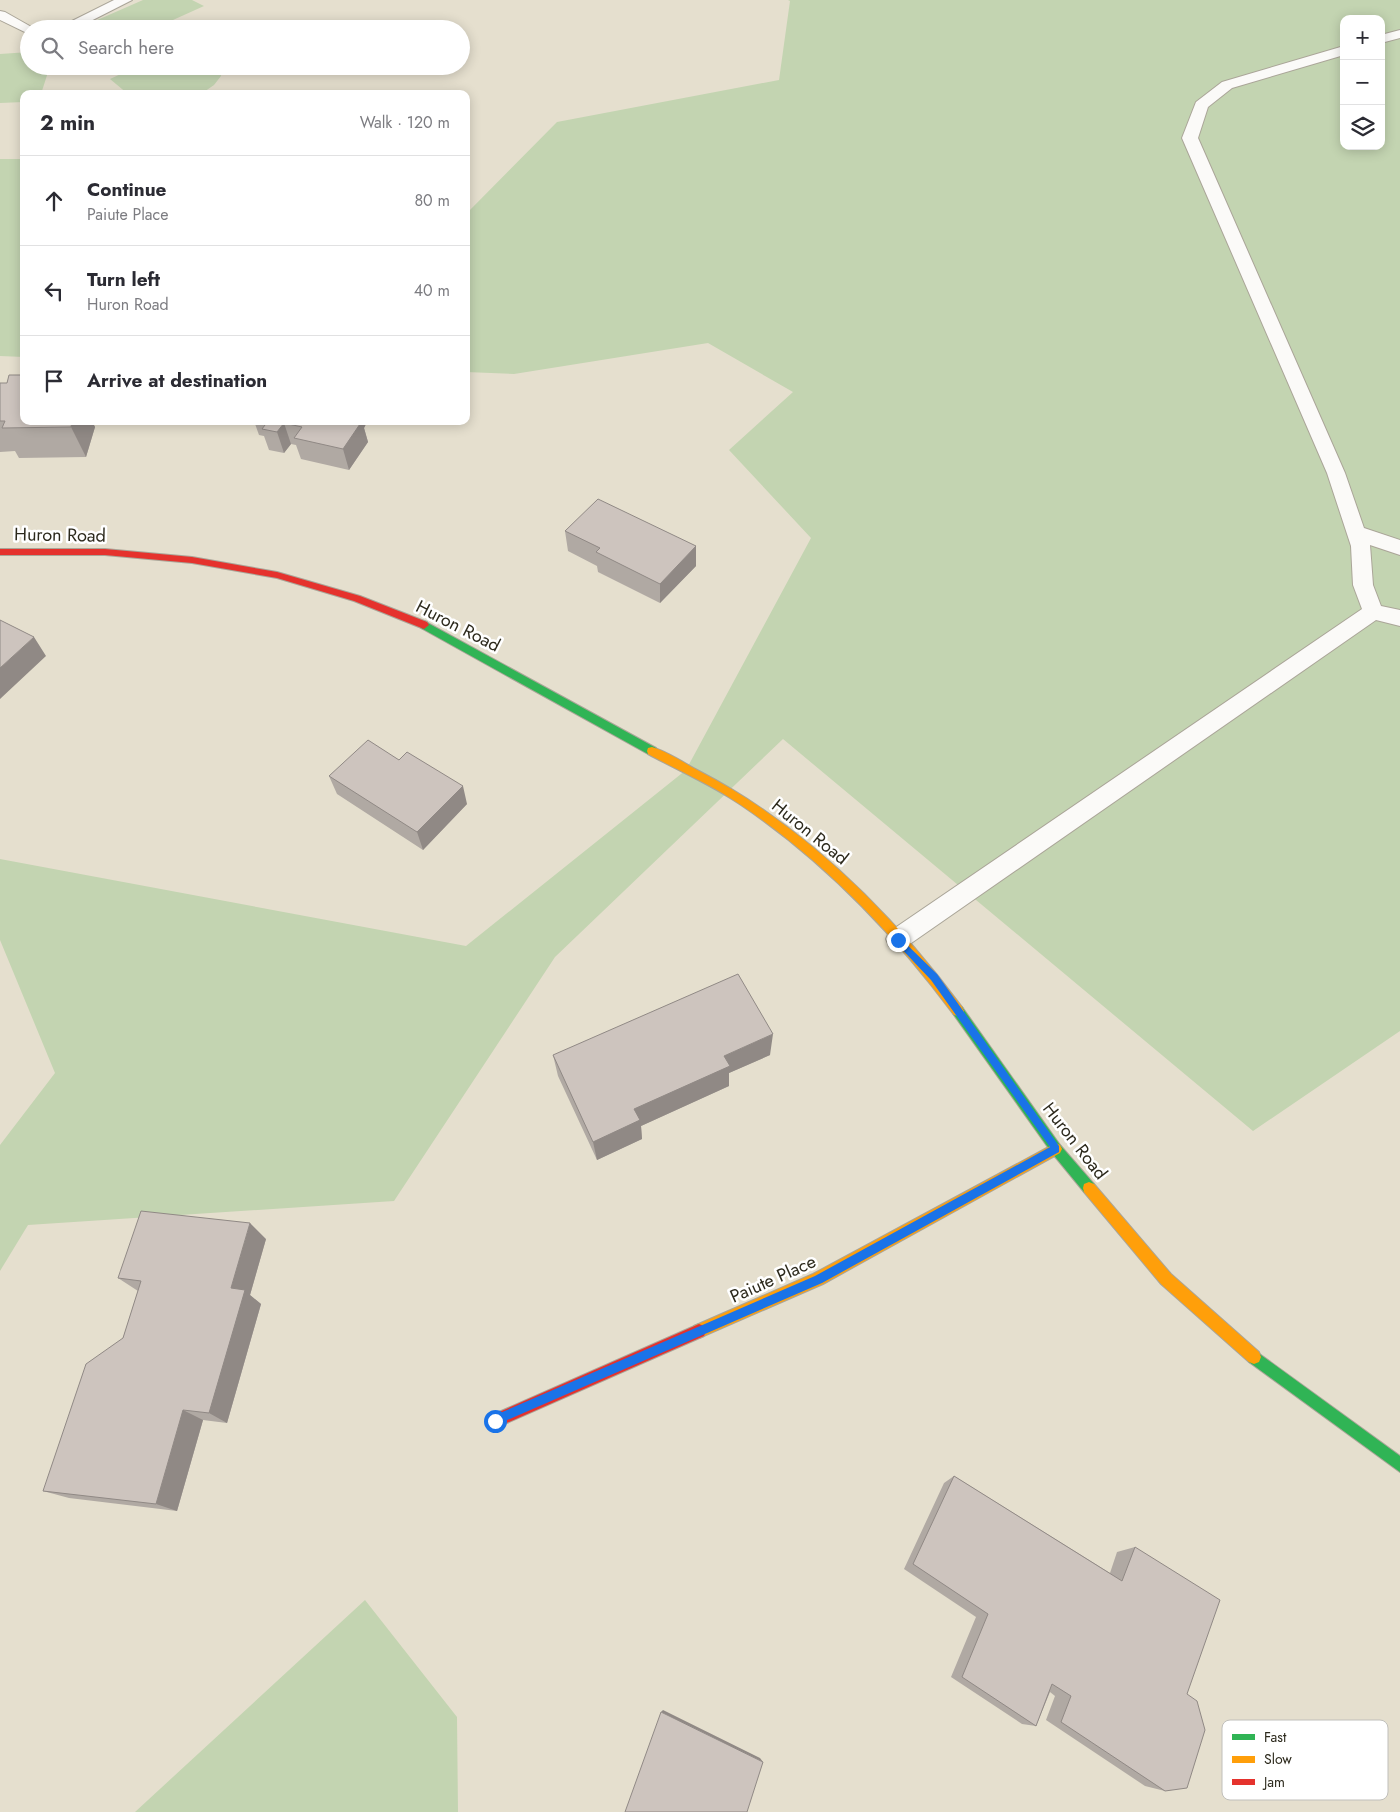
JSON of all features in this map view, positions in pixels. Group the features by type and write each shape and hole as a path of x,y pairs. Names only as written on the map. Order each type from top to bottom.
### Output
{"street":[{"name":"Huron Road","path":"0,552 105,552 192,560 276,575 357,598 435,630 743,801 803,844 863,899 898,940 934,977 1056,1149 1166,1279 1261,1364 1400,1465"},
{"name":"Paiute Place","path":"495,1421 818,1279 1056,1149"}],"lane":[{"path":"82,20 125,0"},
{"path":"90,3 103,10"},
{"path":"0,15 20,25"},
{"path":"1385,39 1400,34"},
{"path":"1340,51 1227,85 1201,105 1190,138 1336,473 1361,546 1363,585 1372,612"},
{"path":"1356,532 1400,548"},
{"path":"898,940 1372,612 1400,618"}],"green space":[{"path":"143,0 192,0 204,6 173,20 97,20"},
{"path":"788,0 1400,0 1400,1031 1253,1131 783,739 555,957 394,1201 28,1225 0,1271 0,1145 55,1073 0,940 0,859 466,946 686,770 811,538 729,450 793,392 708,343 514,374 470,372 470,210 557,122 779,80 790,1"},
{"path":"20,53 20,75 47,75 42,90 20,90 20,102 0,103 0,54"},
{"path":"119,75 221,75 214,85 207,90 123,90 110,79"},
{"path":"0,159 20,159 20,357 0,356"},
{"path":"365,1600 457,1717 458,1812 135,1812"}],"building":[{"path":"9,375 20,375 20,425 71,425 71,427 2,428 5,421 0,421 0,383 7,383"},
{"path":"265,425 282,425 277,432 262,429"},
{"path":"293,425 359,425 343,449 294,438 302,427"},
{"path":"598,499 696,546 660,584 596,552 600,548 565,531"},
{"path":"0,620 34,637 0,668"},
{"path":"368,740 399,760 407,752 463,786 417,832 329,776"},
{"path":"738,974 773,1034 724,1056 730,1066 634,1109 640,1120 593,1142 553,1055"},
{"path":"141,1211 250,1223 231,1288 245,1290 209,1413 183,1410 156,1504 43,1491 86,1364 123,1338 141,1281 118,1278"},
{"path":"954,1476 1122,1581 1135,1547 1220,1600 1187,1694 1197,1701 1205,1730 1187,1788 1165,1791 1061,1722 1071,1696 1052,1684 1036,1726 962,1677 988,1614 913,1564"},
{"path":"661,1712 763,1762 747,1812 625,1812"}],"traffic: fast":[{"path":"424,625 652,751"},
{"path":"958,1011 1056,1149 1089,1188"},
{"path":"1254,1357 1400,1465"}],"traffic: slow":[{"path":"652,751 734,795 805,847 833,871 887,924 936,981 958,1011"},
{"path":"699,1331 818,1279 1056,1149"},
{"path":"1089,1188 1166,1279 1254,1357"}],"traffic: jam":[{"path":"0,552 105,552 192,560 277,575 357,598 424,625"},
{"path":"495,1421 699,1331"}],"route":[{"path":"495,1421 818,1279 1056,1149 934,977 898,940"}]}
